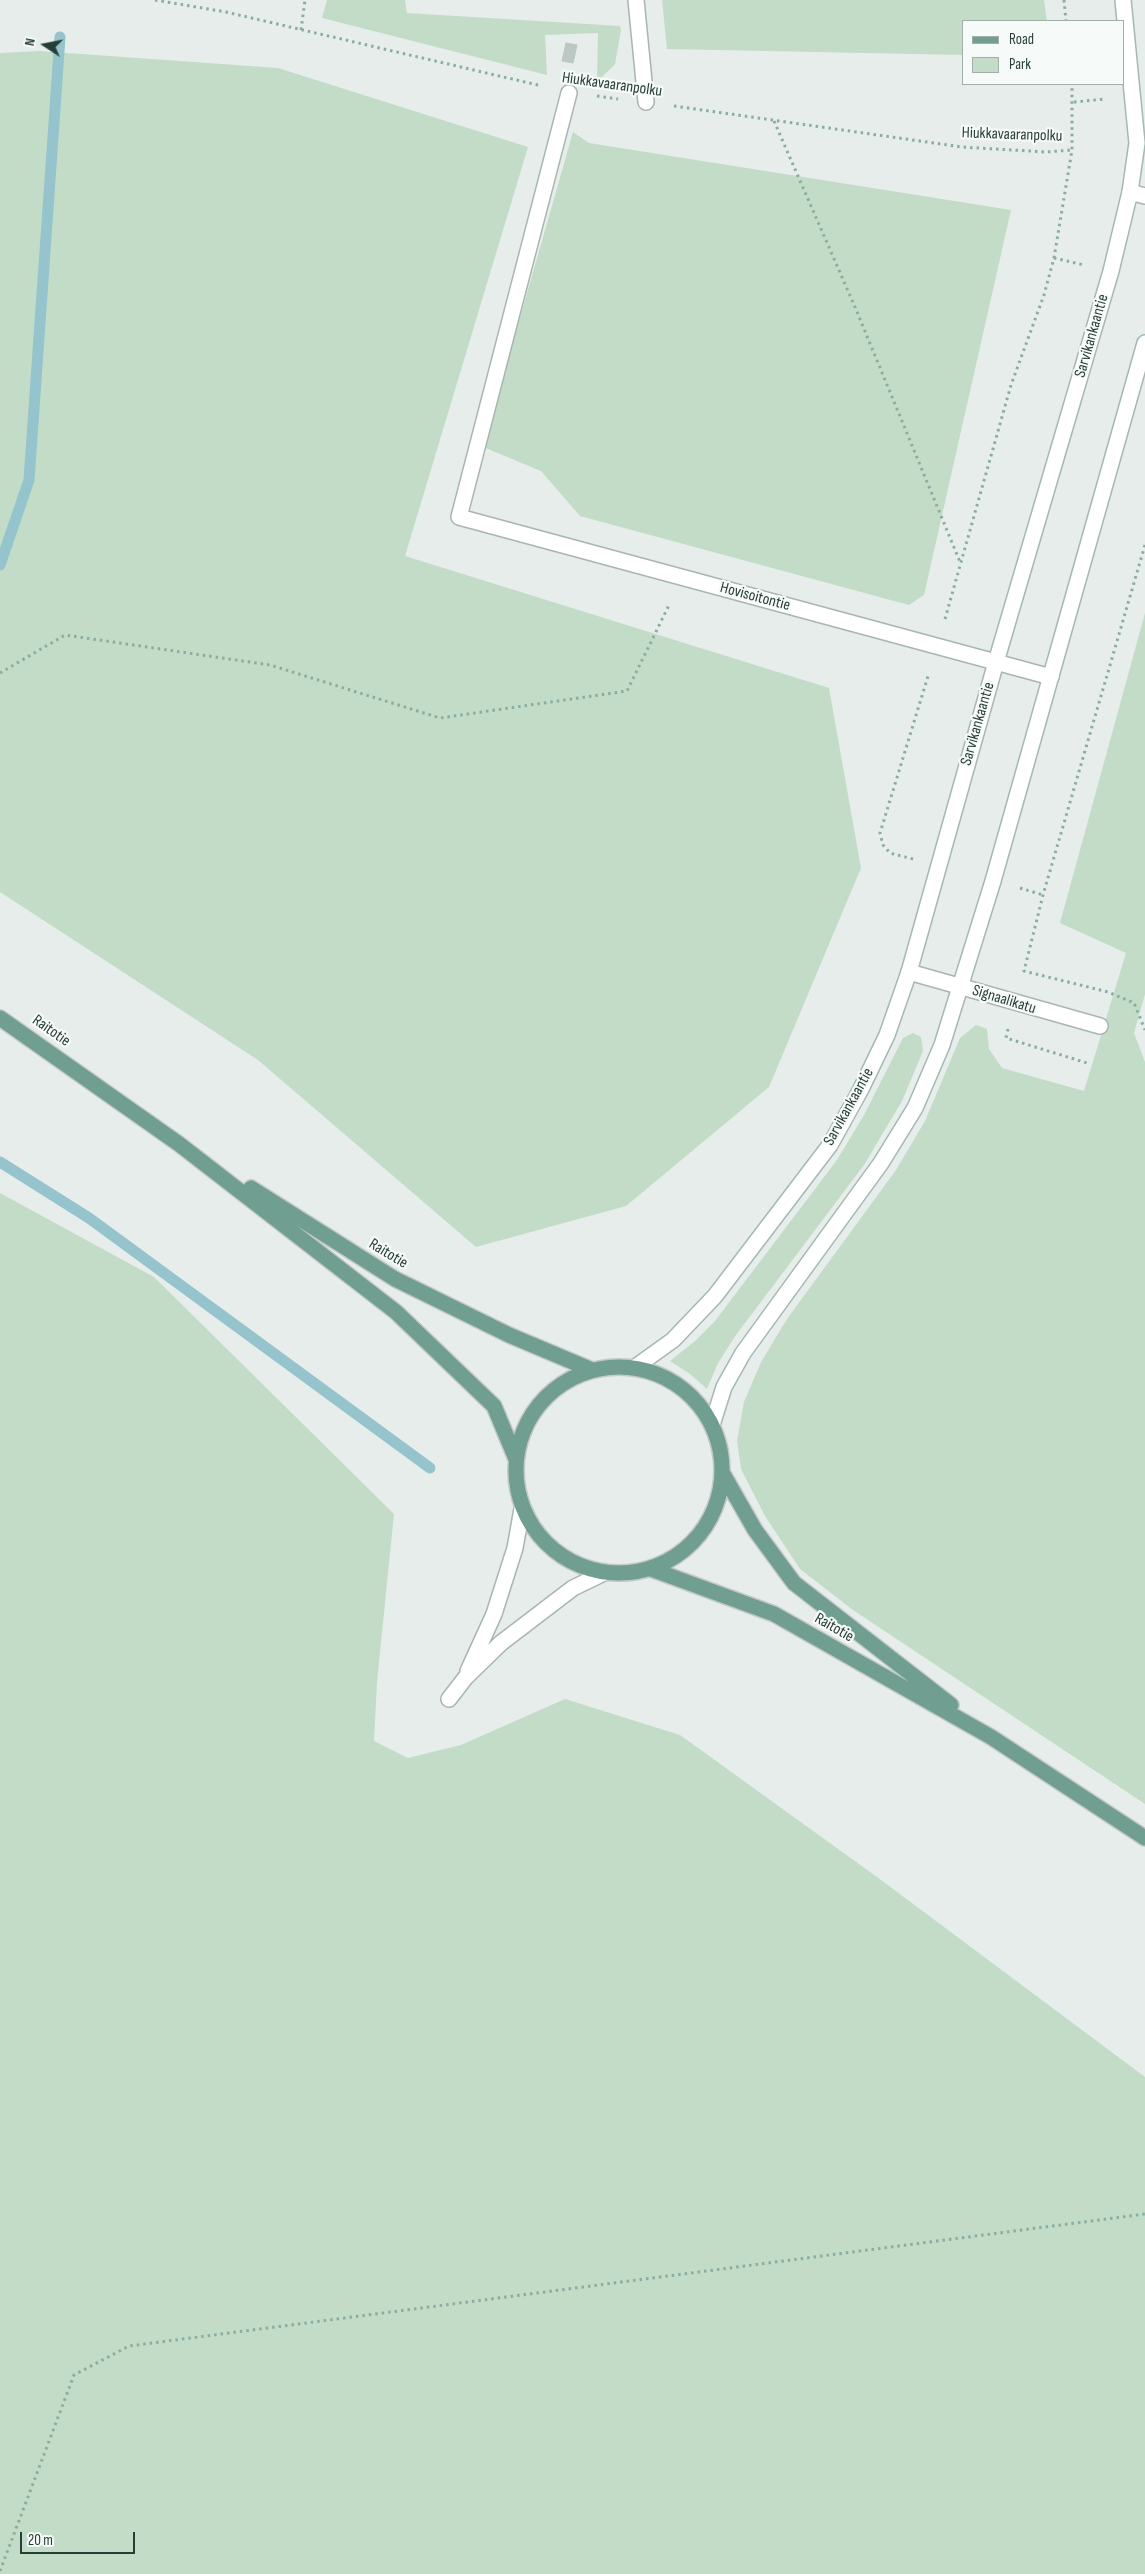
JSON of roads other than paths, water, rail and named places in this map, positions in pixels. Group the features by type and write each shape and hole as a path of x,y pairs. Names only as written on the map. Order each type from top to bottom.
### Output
{"main road":[{"name":"Raitotie","path":"0,1018 180,1144 395,1279 509,1335 592,1370"},
{"name":"Raitotie","path":"180,1144 396,1312 494,1406 516,1459"},
{"path":"616,1366 634,1368 661,1375 681,1387 699,1404 712,1425 720,1449 723,1474 719,1498 710,1521 694,1542 674,1559 650,1569 625,1574 604,1574 575,1564 553,1550 535,1532 522,1509 516,1484 516,1459 522,1433 534,1411 551,1391 571,1378 592,1370 616,1366"},
{"name":"Raitotie","path":"723,1474 756,1530 794,1582 991,1737"},
{"name":"Raitotie","path":"650,1569 774,1614 991,1737 1145,1838"}],"street":[{"path":"636,0 646,102"},
{"name":"Sarvikankaantie","path":"1123,0 1125,20"},
{"name":"Sarvikankaantie","path":"634,1368 673,1340 716,1296 830,1144 861,1089 887,1035 909,972 996,662 1111,271 1130,192 1137,143 1125,20"},
{"name":"Hovisoitontie","path":"569,93 459,517 1051,677"},
{"path":"1130,192 1145,196"},
{"path":"712,1425 724,1387 743,1353 881,1163 915,1108 942,1045 962,987 993,881 1145,343"},
{"name":"Signaalikatu","path":"909,972 1100,1026"},
{"path":"466,1678 494,1614 515,1548 522,1509"},
{"path":"449,1698 466,1678 501,1644 573,1588 604,1574"}],"waterway":[{"path":"0,565 29,480 60,37"},
{"path":"0,1162 89,1218 430,1468"}]}
